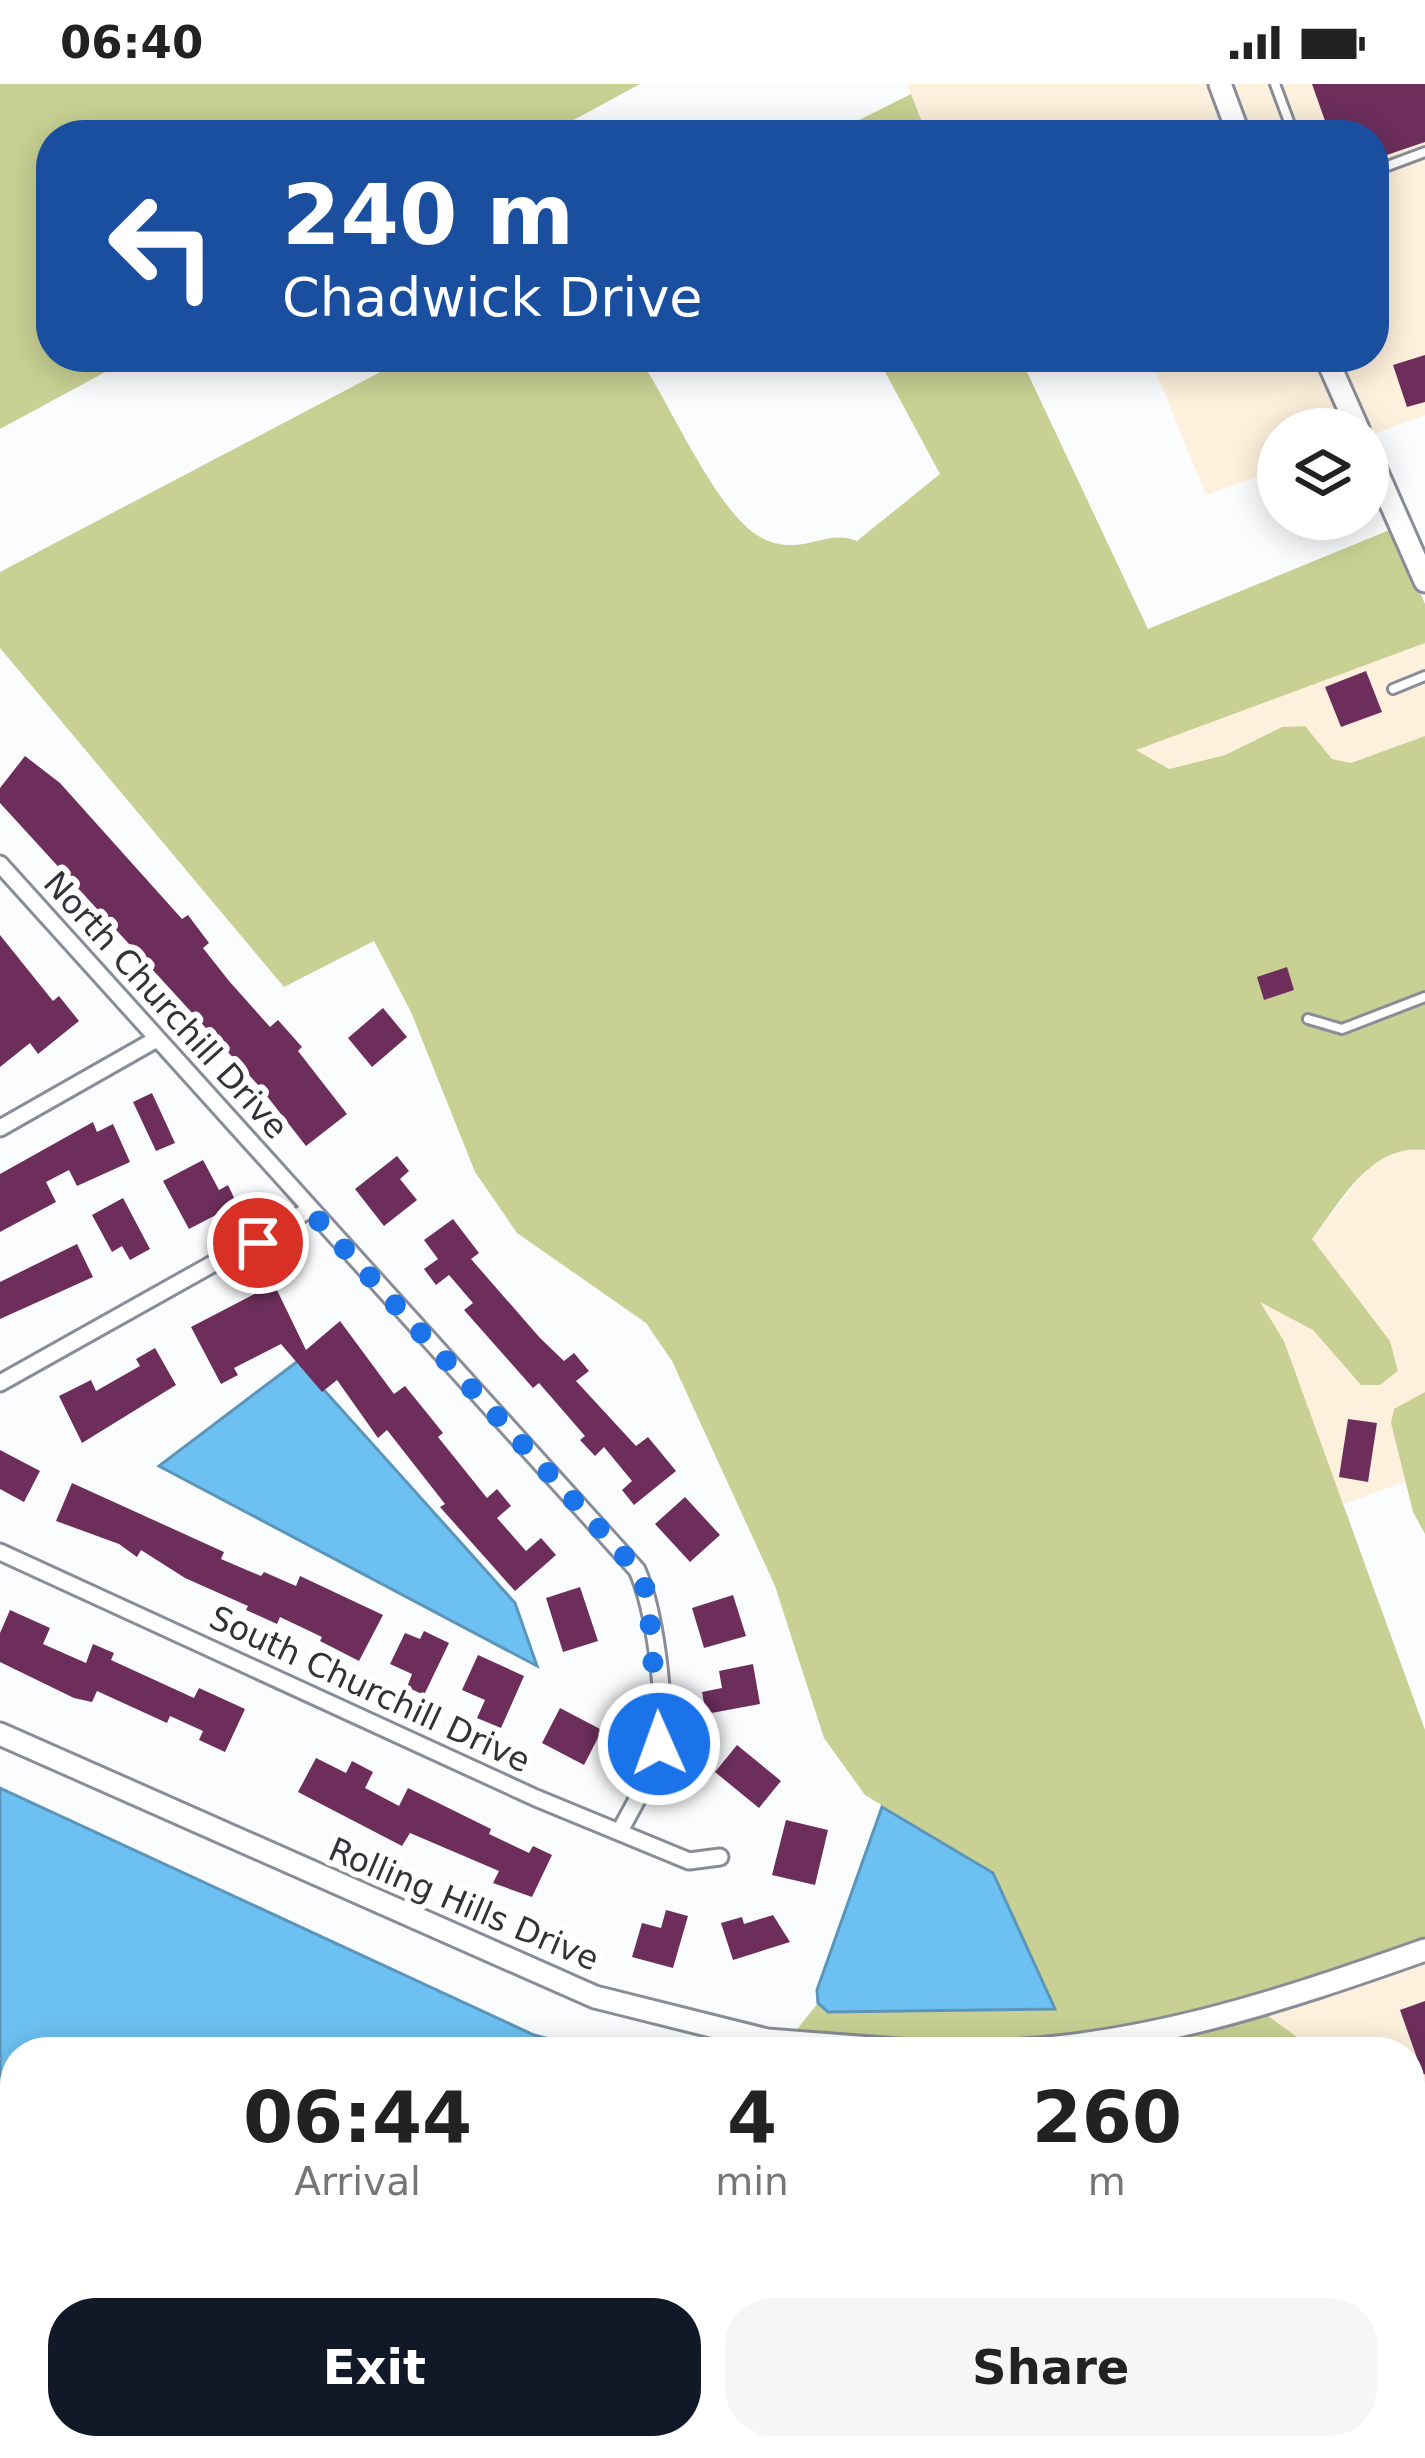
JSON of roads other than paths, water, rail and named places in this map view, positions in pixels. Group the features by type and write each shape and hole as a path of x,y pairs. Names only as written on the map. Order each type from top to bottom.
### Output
{"street":[{"path":"1220,84 1233,120"},
{"path":"1333,372 1349,408"},
{"path":"1389,500 1425,581"},
{"name":"North Churchill Drive","path":"0,864 637,1570 648,1595 661,1723 650,1774 620,1831"},
{"path":"0,1128 155,1040"},
{"path":"0,1383 309,1210"},
{"name":"South Churchill Drive","path":"0,1552 536,1798 689,1861 720,1857"},
{"name":"Rolling Hills Drive","path":"0,1734 595,1997 755,2037"},
{"path":"1137,2037 1320,1987 1425,1950"}],"lane":[{"path":"1275,84 1288,120"},
{"path":"1389,165 1425,152"},
{"path":"1393,689 1425,676"},
{"path":"1308,1019 1342,1029 1425,997"}],"water":[{"path":"298,1361 515,1603 537,1666 159,1466"},
{"path":"0,1788 542,2037 0,2037"},
{"path":"882,1807 993,1873 1055,2009 828,2012 818,2003 817,1990"}]}
